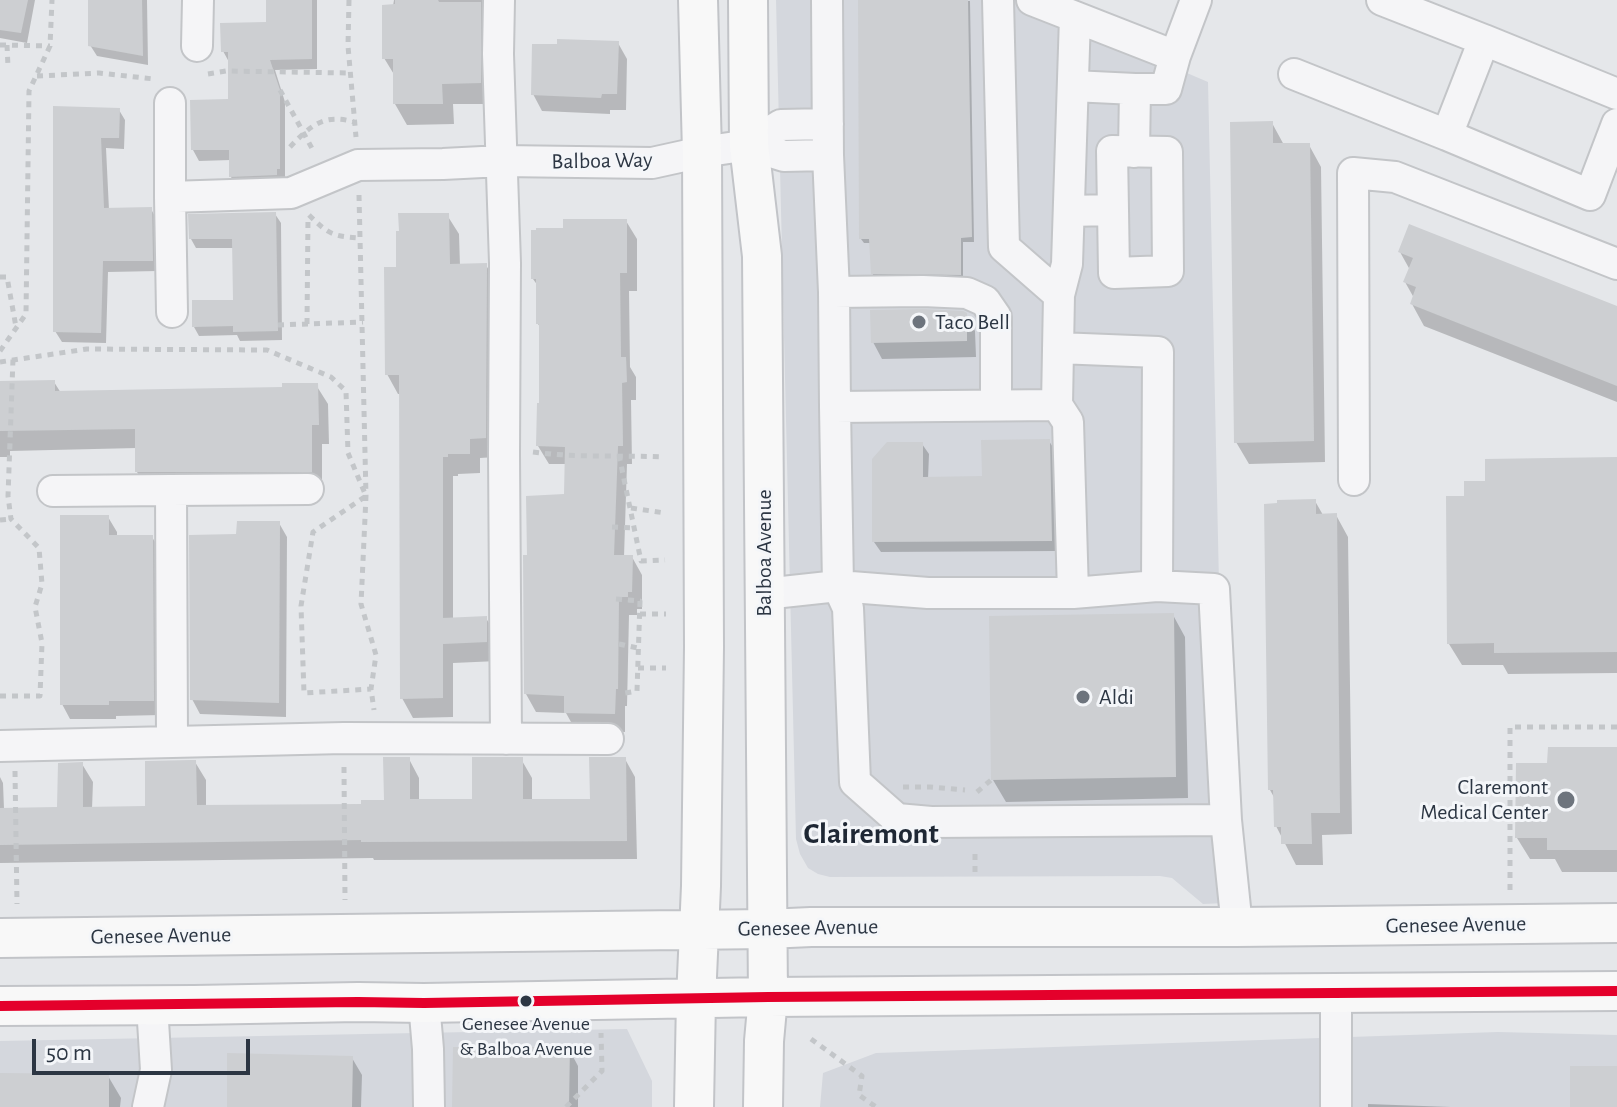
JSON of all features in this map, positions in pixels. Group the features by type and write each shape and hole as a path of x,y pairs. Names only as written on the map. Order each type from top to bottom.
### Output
{"main road":[{"path":"694,1107 704,647 702,152 698,0"},
{"name":"Balboa Avenue","path":"748,0 749,145 762,256 768,997 763,1107"},
{"name":"Genesee Avenue","path":"0,938 811,927 1617,923"},
{"path":"0,1006 1617,991"}],"street":[{"path":"197,46 198,0"},
{"path":"499,0 505,263 506,739"},
{"path":"827,0 838,586 848,608 855,782 897,819 931,822 1226,820"},
{"path":"998,0 1004,247 1059,295"},
{"path":"1032,0 1175,56"},
{"path":"1073,86 1166,89 1196,0"},
{"path":"1382,0 1617,94"},
{"path":"1073,593 1068,422 1057,405 1059,295 1067,264 1075,17"},
{"path":"1447,135 1484,40"},
{"path":"1294,74 1590,195 1615,137"},
{"path":"1134,152 1135,89"},
{"path":"170,103 172,312"},
{"path":"749,145 781,125 828,124"},
{"path":"749,145 784,156 828,155"},
{"name":"Balboa Way","path":"358,165 502,161 652,163 749,145"},
{"path":"1112,151 1167,152 1168,271 1114,273 1113,210 1112,151"},
{"path":"170,197 313,193 358,165"},
{"path":"1354,480 1353,173 1395,177 1617,264"},
{"path":"1069,211 1113,210"},
{"path":"834,292 967,293 985,301 996,317 996,405"},
{"path":"1058,348 1158,352 1157,586"},
{"path":"835,407 1057,405"},
{"path":"53,491 308,489"},
{"path":"171,490 172,741"},
{"path":"764,594 838,586 928,593 1073,593 1157,586 1214,589 1226,820 1237,927"},
{"path":"8,746 344,738 608,739"},
{"path":"1336,993 1336,1107"},
{"path":"424,1003 429,1107"},
{"path":"148,1107 156,1070 152,1005"}],"path":[{"path":"0,351 26,314 29,91 50,46 52,0"},
{"path":"349,0 348,46 358,165 363,322 366,496 361,604 376,655 371,689 379,739"},
{"path":"8,67 3,45 50,46"},
{"path":"280,90 304,133 313,193 326,232 360,238"},
{"path":"290,147 319,122 339,118 355,122"},
{"path":"307,324 313,193"},
{"path":"0,277 7,277 16,328"},
{"path":"278,325 363,322"},
{"path":"0,362 87,349 267,350 331,377 346,391 348,453 366,496"},
{"path":"0,696 40,696 42,643 35,607 42,584 39,548 11,519 8,496 13,359"},
{"path":"504,454 523,451 565,457 664,457"},
{"path":"619,455 641,561 665,560"},
{"path":"366,496 313,532 301,606 304,693 371,689"},
{"path":"631,508 665,513"},
{"path":"0,520 11,519"},
{"path":"612,527 635,528"},
{"path":"616,599 640,601 637,691 620,694"},
{"path":"640,614 666,614"},
{"path":"619,644 638,648"},
{"path":"638,668 666,668"},
{"path":"1510,890 1510,727 1617,727"},
{"path":"344,738 345,900"},
{"path":"8,746 17,904"},
{"path":"902,787 978,791"},
{"path":"566,1107 602,1071 601,1033"},
{"path":"811,1039 862,1076 859,1095 876,1107"}],"shaded area":[{"path":"776,0 1016,0 1208,82 1226,903 1203,904 1172,878 1160,876 830,877 808,868 800,854 796,839"},
{"path":"627,1029 652,1081 652,1107 0,1107 0,1041"},
{"path":"1498,1032 1617,1035 1617,1107 820,1107 823,1073 876,1053"}],"building":[{"path":"0,0 28,0 21,33 0,30"},
{"path":"88,0 142,0 143,56 88,46"},
{"path":"266,0 312,0 312,59 270,60 280,90 280,169 277,169 277,175 229,177 229,150 191,150 190,100 228,99 228,52 221,52 220,23 266,22"},
{"path":"395,0 481,2 481,83 442,84 443,104 393,104 393,59 382,59 382,5 395,4"},
{"path":"858,0 968,0 972,237 961,238 961,275 871,274 869,239 859,239"},
{"path":"557,39 619,41 617,94 602,94 601,98 531,95 532,44 557,44"},
{"path":"53,106 120,108 119,138 101,138 104,208 152,207 153,261 103,261 101,333 53,332"},
{"path":"1273,121 1273,143 1310,143 1314,441 1234,443 1230,122"},
{"path":"276,212 278,331 233,332 233,326 192,327 192,300 233,300 232,239 189,239 188,214"},
{"path":"398,213 449,213 450,264 487,263 486,438 470,439 470,454 448,454 448,457 443,457 443,618 487,616 487,642 443,644 443,698 400,699 399,375 385,375 384,267 396,267"},
{"path":"563,219 627,219 627,273 620,273 621,357 626,357 627,382 622,383 623,446 618,446 614,555 633,555 632,592 628,592 628,597 619,597 615,714 564,713 564,696 524,694 523,555 527,555 526,496 564,494 565,447 536,446 539,324 536,324 536,279 531,279 531,230 563,228"},
{"path":"1409,224 1617,306 1617,386 1410,304 1416,287 1403,282 1413,258 1398,252"},
{"name":"Taco Bell","path":"923,309 967,313 967,341 871,343 870,310"},
{"path":"55,380 55,391 282,387 282,383 318,383 319,425 312,425 312,472 135,472 135,429 0,431 0,381"},
{"path":"1050,439 1052,541 872,542 872,459 887,442 923,442 923,477 982,476 981,440"},
{"path":"1617,457 1617,652 1494,653 1494,643 1447,644 1446,496 1464,496 1464,481 1485,481 1485,459"},
{"path":"1316,499 1316,514 1337,513 1340,813 1311,813 1312,844 1281,844 1281,827 1274,827 1273,790 1268,790 1264,504 1277,503 1277,500"},
{"path":"60,515 109,515 109,535 153,535 154,701 60,705"},
{"path":"237,521 280,521 279,703 190,700 189,535 236,534"},
{"name":"Aldi","path":"1174,613 1176,777 991,780 989,616"},
{"name":"Claremont Medical Center","path":"1548,747 1617,747 1617,850 1547,850 1547,838 1515,838 1516,763 1547,763"},
{"path":"383,757 410,757 410,799 472,799 472,757 523,757 523,799 590,799 589,757 626,757 627,841 361,840 0,845 0,808 57,807 58,763 83,762 83,807 145,806 145,761 191,760 196,760 197,805 361,804 361,800 384,800"},
{"path":"453,1047 570,1047 569,1107 452,1107"},
{"path":"227,1053 353,1056 352,1107 227,1107"},
{"path":"1570,1066 1617,1066 1617,1107 1570,1107"},
{"path":"0,1073 109,1074 109,1107 0,1107"}],"transit line":[{"path":"0,1006 1617,991"}],"place":[{"name":"Taco Bell","path":"919,322"},
{"name":"Aldi","path":"1083,697"},
{"name":"Claremont Medical Center","path":"1566,800"},
{"name":"Genesee Avenue & Balboa Avenue","path":"526,1001"}],"district":[{"name":"Clairemont","path":"871,834"}]}
